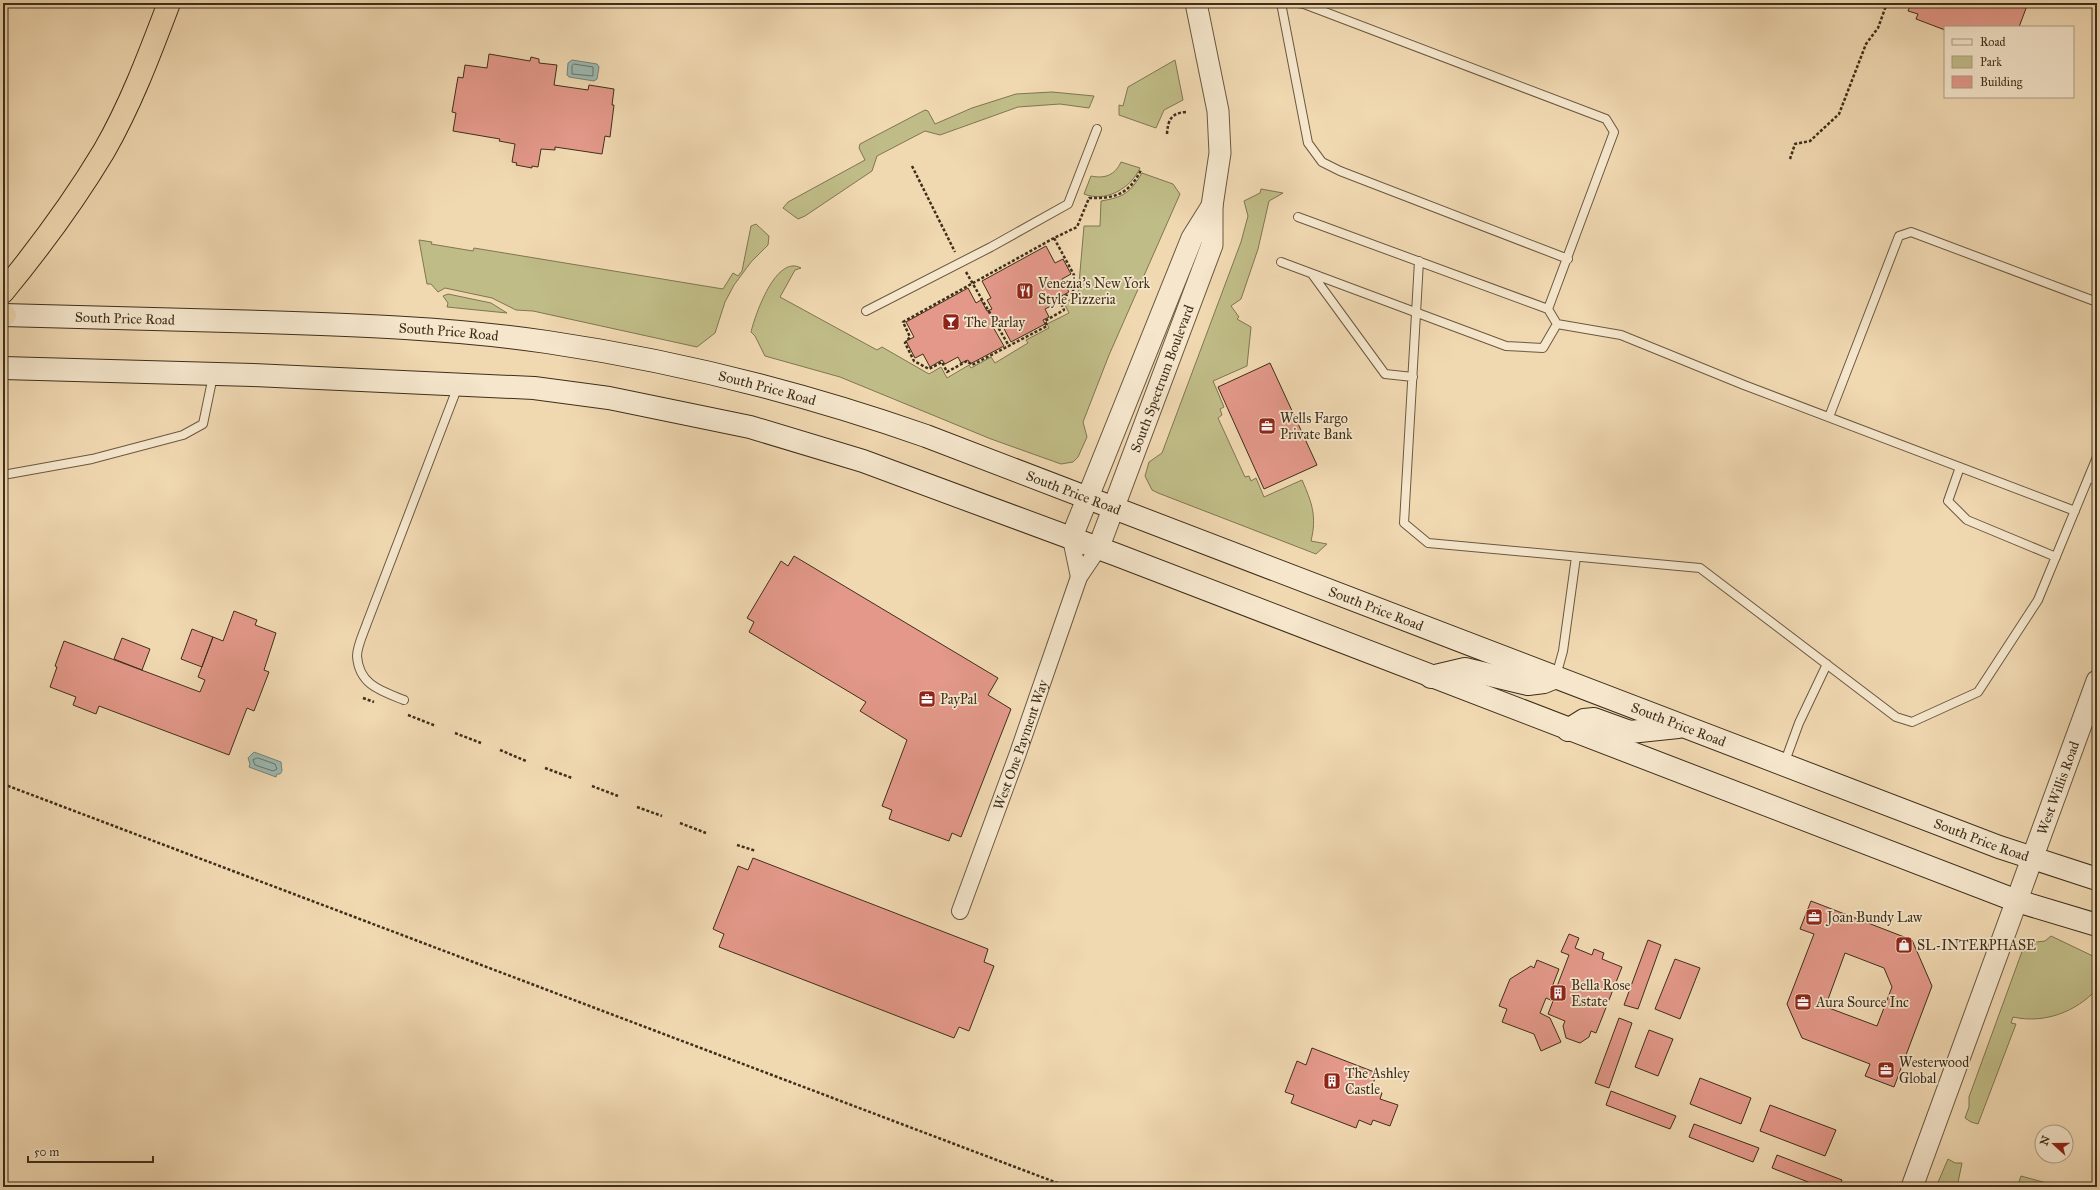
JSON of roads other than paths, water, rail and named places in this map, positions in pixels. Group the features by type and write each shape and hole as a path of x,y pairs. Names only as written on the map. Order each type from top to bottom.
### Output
{"highway":[{"path":"3,292 68,208 104,150 145,67 169,3"}],"main road":[{"name":"South Price Road","path":"4,315 354,325 428,330 548,342 701,372 824,402 926,436 2032,859 2097,879"},
{"path":"3,368 213,374 534,388 609,398 750,427 808,443 863,461 1098,548 1568,730 2017,901 2097,925"},
{"path":"1432,677 1465,670 1528,684 1544,682 1556,677"},
{"path":"1568,730 1584,720 1594,719 1630,732 1683,726"}],"street":[{"name":"South Spectrum Boulevard","path":"1098,548 1212,245 1212,206 1220,154 1218,111 1196,3"},
{"name":"South Spectrum Boulevard","path":"1071,539 1192,238 1212,206"},
{"path":"1071,539 1079,577"},
{"name":"West One Payment Way","path":"960,911 1015,761 1079,577 1098,548"},
{"name":"West Willis Road","path":"1912,1187 2097,681"}],"lane":[{"path":"1281,3 1308,143 1322,162 1340,171 1568,259"},
{"path":"1298,3 1606,119 1614,132 1568,259 1548,309"},
{"path":"866,311 1068,204 1098,129"},
{"path":"1298,217 1548,309 1557,324 1621,335 1829,417 2075,511"},
{"path":"1829,417 1899,236 1911,232 2097,302"},
{"path":"1420,261 1404,522 1428,543 1700,568 1896,716 1912,722 1978,692 2038,600 2075,511 2093,479 2097,456"},
{"path":"1281,262 1506,346 1543,348 1557,324"},
{"path":"1312,274 1385,374 1413,377"},
{"path":"3,475 92,459 183,435 203,424 213,374"},
{"path":"404,700 377,689 363,677 357,655 367,623 459,384"},
{"path":"1960,467 1948,501 1966,520 2056,556"},
{"path":"1556,677 1563,651 1576,557"},
{"path":"1784,765 1799,723 1827,664"}],"water":[{"path":"572,60 597,64 599,67 597,79 594,81 569,77 567,75 568,63"},
{"path":"254,752 281,762 282,771 280,774 277,774 276,777 249,767 250,764 248,758"}],"place":[{"name":"Venezia's New York Style Pizzeria","path":"1025,291"},
{"name":"The Parlay","path":"951,322"},
{"name":"Wells Fargo Private Bank","path":"1267,426"},
{"name":"PayPal","path":"927,699"},
{"name":"Joan Bundy Law","path":"1814,917"},
{"name":"SL-INTERPHASE","path":"1904,945"},
{"name":"Bella Rose Estate","path":"1558,993"},
{"name":"Aura Source Inc","path":"1803,1002"},
{"name":"Westerwood Global","path":"1886,1070"},
{"name":"The Ashley Castle","path":"1332,1081"}]}
